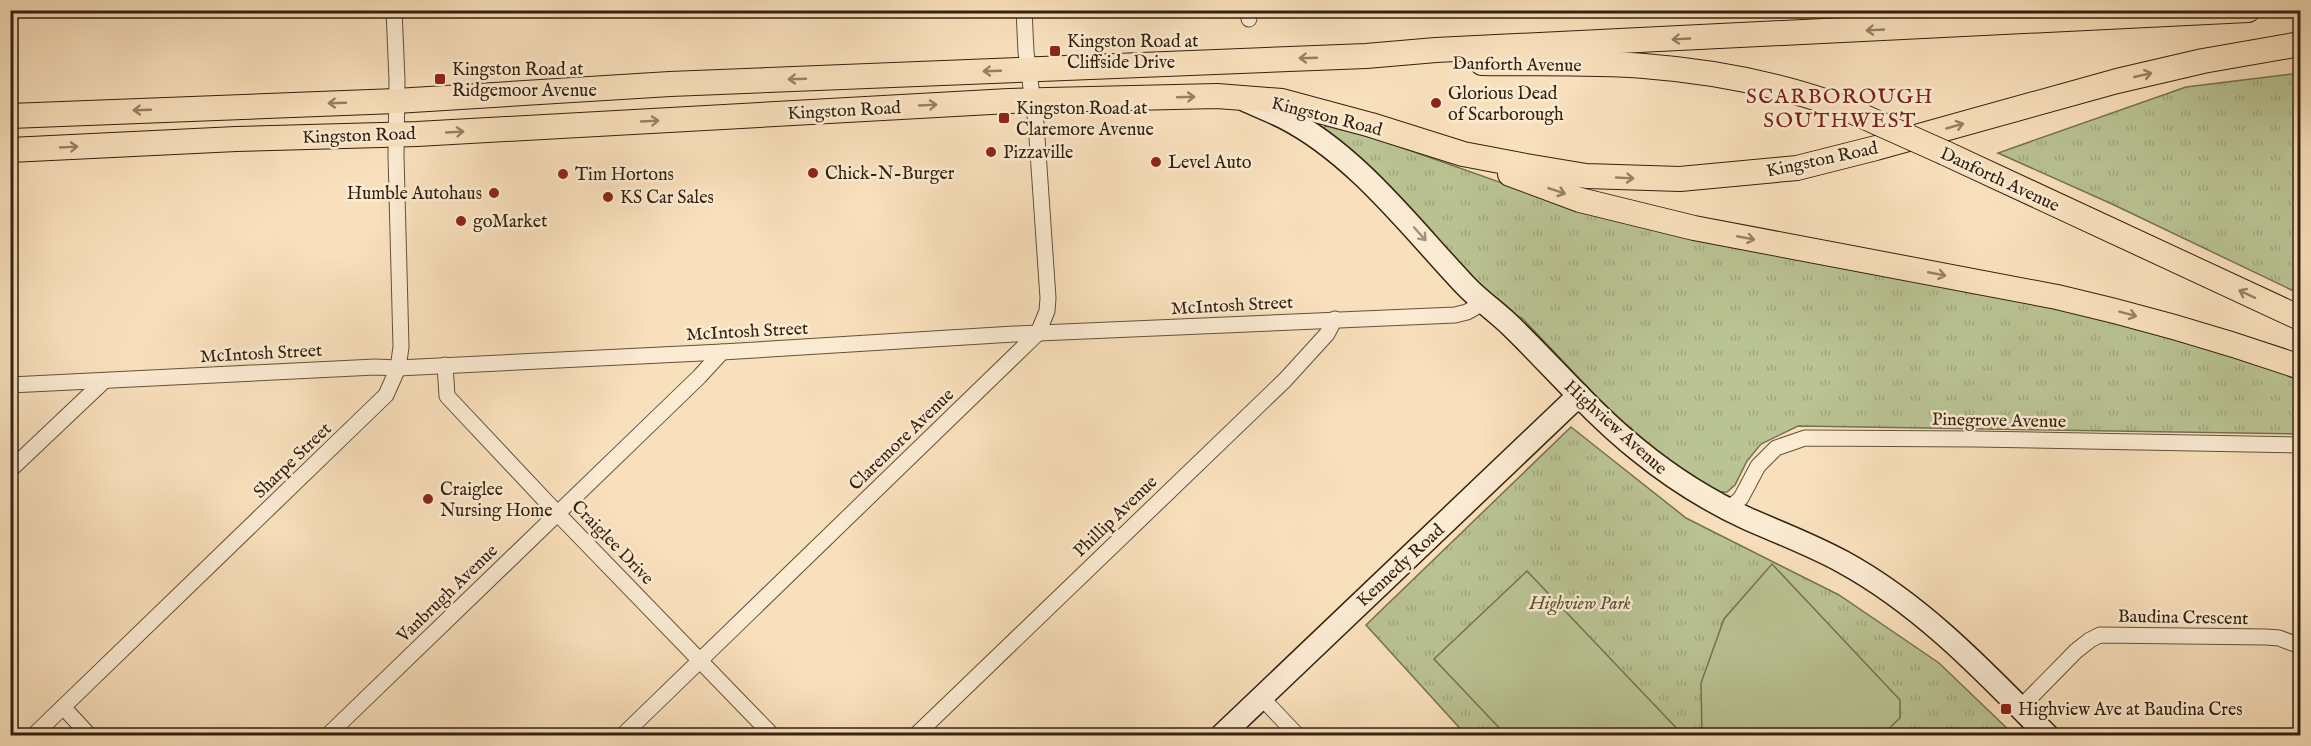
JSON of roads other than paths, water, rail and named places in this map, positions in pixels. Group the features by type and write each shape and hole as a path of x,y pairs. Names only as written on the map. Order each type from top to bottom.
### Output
{"main road":[{"name":"Kingston Road","path":"10,116 396,101 670,84 1366,56 2248,10"},
{"name":"Kingston Road","path":"10,150 397,134 1033,100 1216,96 1282,101 1327,112 1463,154 1586,176 1632,179 1704,177 1797,168 2117,81 2204,61 2301,44"},
{"name":"Danforth Avenue","path":"1366,56 1438,63 1644,66 1719,75 1780,87 1842,107 2301,318"},
{"path":"1463,154 1523,180 1580,200 1636,215 2087,304 2177,327 2301,367"}],"street":[{"name":"Sharpe Street","path":"33,735 386,395 398,368 401,347 394,10"},
{"name":"Claremore Avenue","path":"622,735 1038,333 1047,311 1048,298 1024,10"},
{"name":"Highview Avenue","path":"1244,99 1284,117 1351,165 1404,217 1483,303 1510,325 1630,443 1670,475 1729,509 1821,551 1870,578 1910,606 1950,640 2048,735"},
{"name":"McIntosh Street","path":"10,385 722,352 1038,333 1455,315 1467,312 1483,303"},
{"name":"Phillip Avenue","path":"915,735 1285,381 1327,334 1335,320"},
{"name":"Vanbrugh Avenue","path":"327,735 699,377 722,352"},
{"name":"Craiglee Drive","path":"445,365 447,396 557,513 773,735"},
{"path":"10,470 104,381"},
{"name":"Kennedy Road","path":"1221,735 1579,395"},
{"name":"Pinegrove Avenue","path":"1729,509 1741,498 1758,466 1776,448 1805,438 2301,445"},
{"name":"Baudina Crescent","path":"2020,708 2076,651 2100,635 2266,637 2279,638 2301,646"},
{"path":"1261,697 1298,735"},
{"path":"63,707 90,735"}],"place":[{"name":"Kingston Road at Cliffside Drive","path":"1055,51"},
{"name":"Kingston Road at Ridgemoor Avenue","path":"440,79"},
{"name":"Glorious Dead of Scarborough","path":"1436,103"},
{"name":"Kingston Road at Claremore Avenue","path":"1004,118"},
{"name":"Pizzaville","path":"991,152"},
{"name":"Level Auto","path":"1156,162"},
{"name":"Chick-N-Burger","path":"813,173"},
{"name":"Tim Hortons","path":"563,174"},
{"name":"Humble Autohaus","path":"494,193"},
{"name":"KS Car Sales","path":"608,197"},
{"name":"goMarket","path":"461,221"},
{"name":"Craiglee Nursing Home","path":"428,499"},
{"name":"Highview Ave at Baudina Cres","path":"2006,709"}],"district":[{"name":"SCARBOROUGH SOUTHWEST","path":"1840,108"}],"park label":[{"name":"Highview Park","path":"1580,603"}]}
